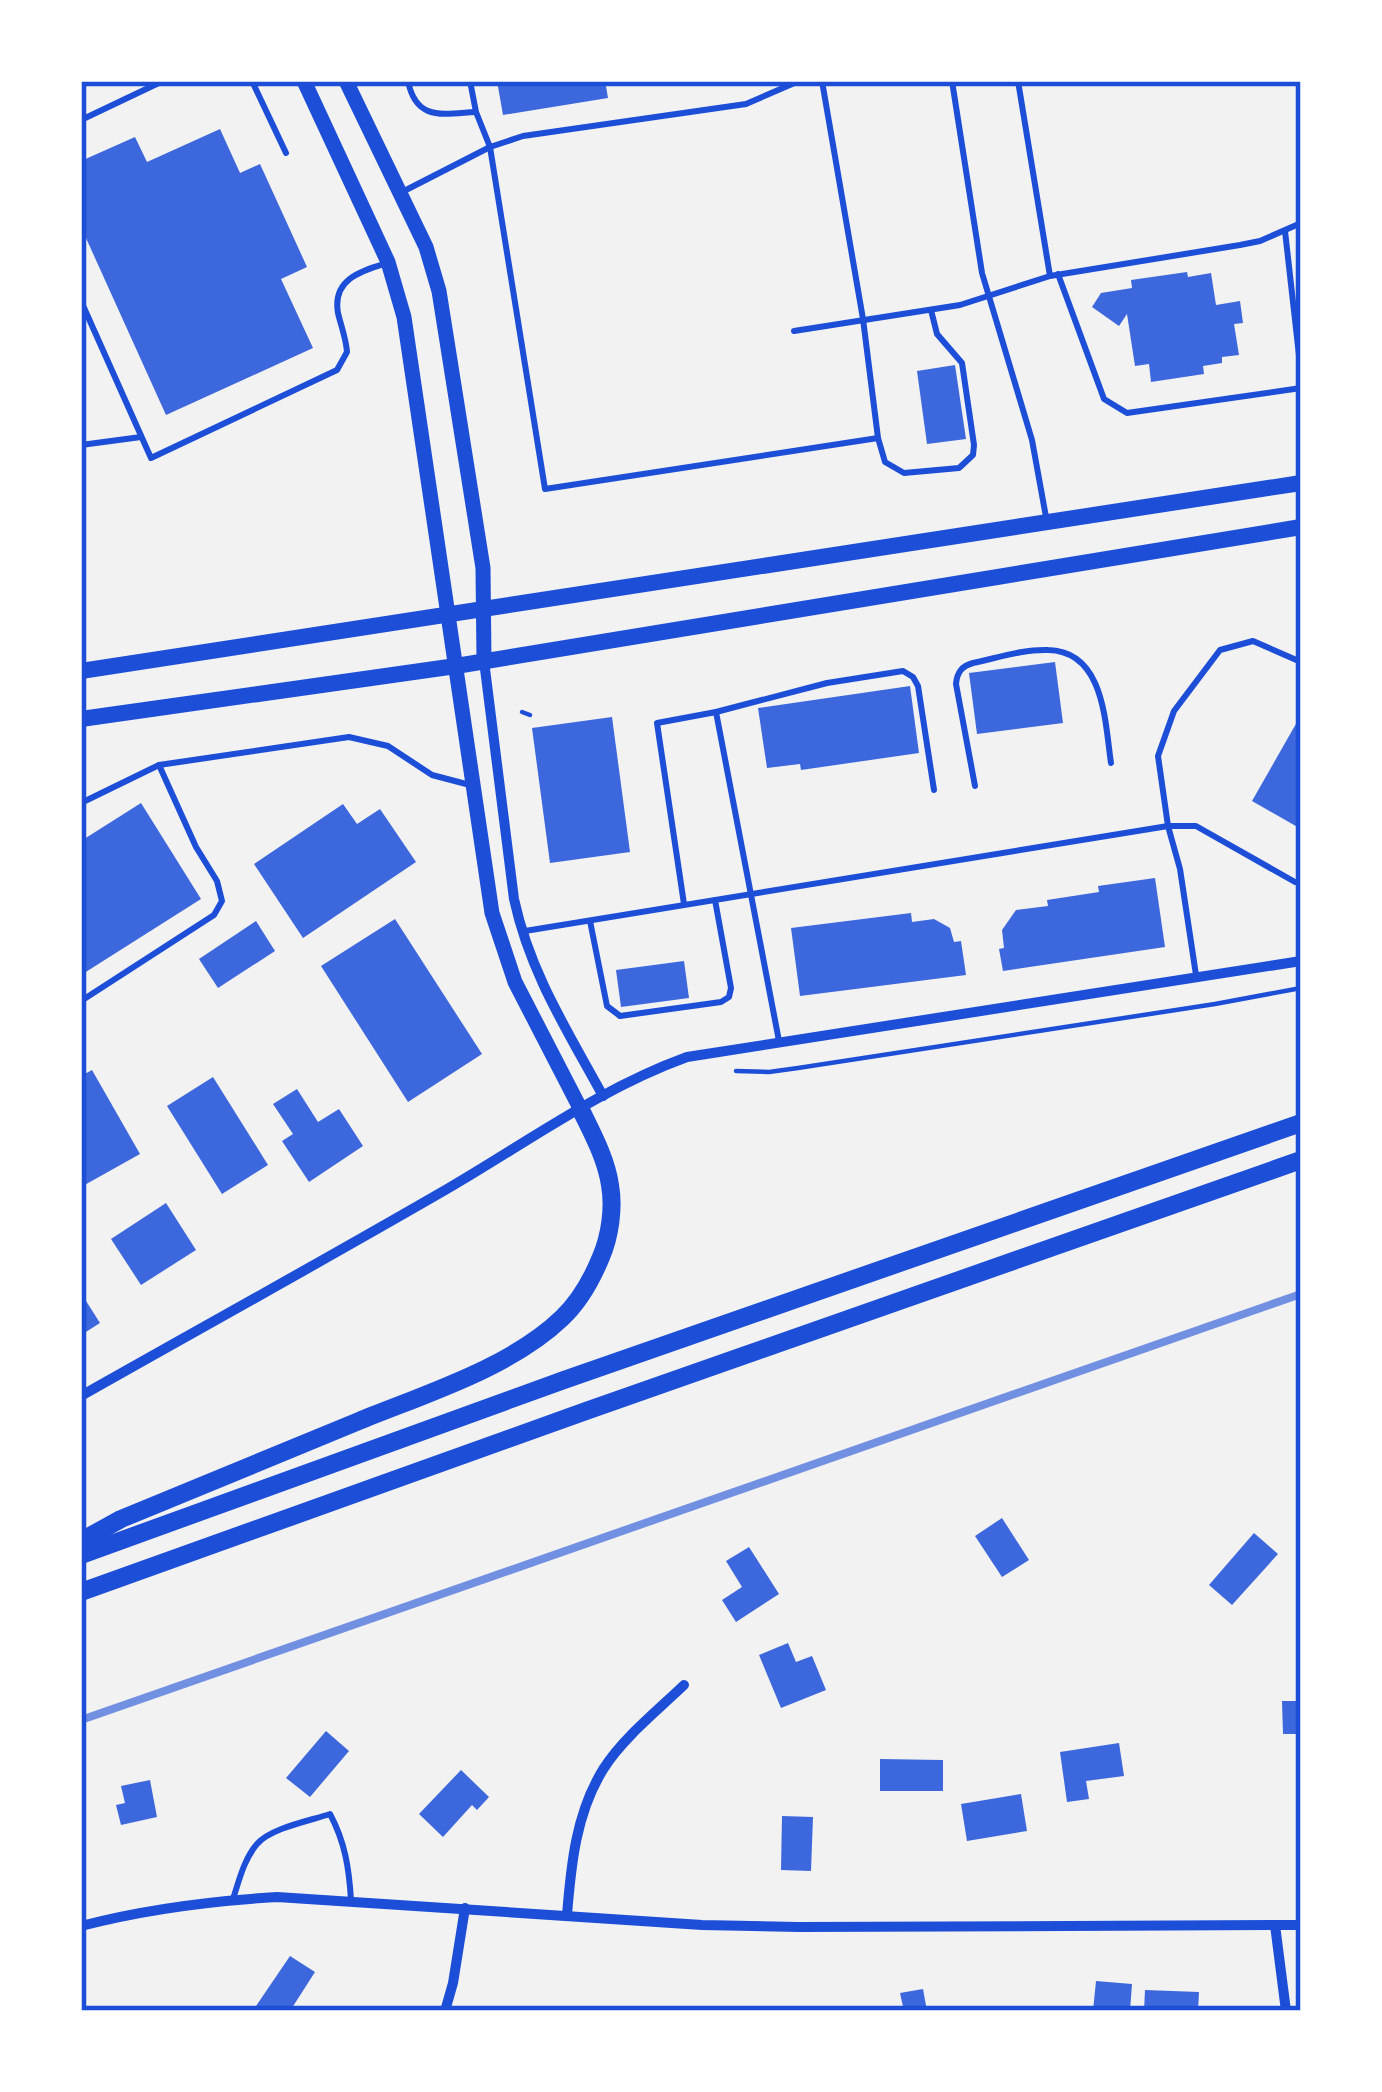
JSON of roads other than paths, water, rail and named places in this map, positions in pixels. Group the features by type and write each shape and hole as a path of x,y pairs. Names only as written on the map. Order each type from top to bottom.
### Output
{"highway":[{"path":"81,1541 121,1520 480,1371 539,1338 564,1317 594,1274 611,1215 605,1165 580,1108"},
{"path":"81,1555 564,1380 1301,1123"},
{"path":"81,1592 1301,1160"}],"main road":[{"path":"304,81 388,262 404,317 488,894 505,959 580,1108"},
{"path":"346,81 426,247 445,319 483,568 484,661"},
{"path":"81,671 1301,483"},
{"path":"81,719 456,666 1301,526"}],"street":[{"path":"484,661 521,932 536,971 603,1096"},
{"path":"81,1396 451,1187 580,1108 648,1071 687,1057 1301,961"},
{"path":"567,1915 572,1854 604,1767 685,1685"},
{"path":"81,1926 119,1916 277,1897 799,1927 1301,1925"},
{"path":"445,2011 465,1908"},
{"path":"1275,1924 1286,2011"}],"lane":[{"path":"81,120 163,81"},
{"path":"252,81 286,153"},
{"path":"407,81 420,108 438,115 476,112"},
{"path":"470,81 490,147 545,489 878,438"},
{"path":"401,192 490,147 523,136 746,104 799,81"},
{"path":"822,81 863,319 878,438 885,462 904,473 959,467 973,455 962,362 937,334 930,310"},
{"path":"952,81 982,273 1032,440 1047,520"},
{"path":"1018,81 1054,275 1105,399 1127,413 1301,388"},
{"path":"794,331 960,305 1054,275 1240,245 1301,223"},
{"path":"1285,231 1301,373"},
{"path":"81,301 151,458 337,370 347,352 338,308 340,288 355,273 388,262"},
{"path":"81,445 141,436"},
{"path":"1196,979 1158,756 1174,711 1220,650 1252,641 1301,662"},
{"path":"975,786 956,684 958,673 973,663 1048,650 1074,658 1093,677 1111,763"},
{"path":"684,905 657,723 827,683 903,671 918,686 934,790"},
{"path":"716,712 779,1042"},
{"path":"81,803 159,765 350,737 388,746 432,775 473,785"},
{"path":"81,1001 214,915 222,901 217,881 159,765"},
{"path":"521,932 1168,826 1196,826 1301,884"},
{"path":"590,921 607,1006 620,1016 721,1002 729,997 731,988 715,900"},
{"path":"232,1900 258,1843 279,1829 330,1814 342,1837 351,1900"}],"railway":[{"path":"81,1720 1301,1294"}]}
